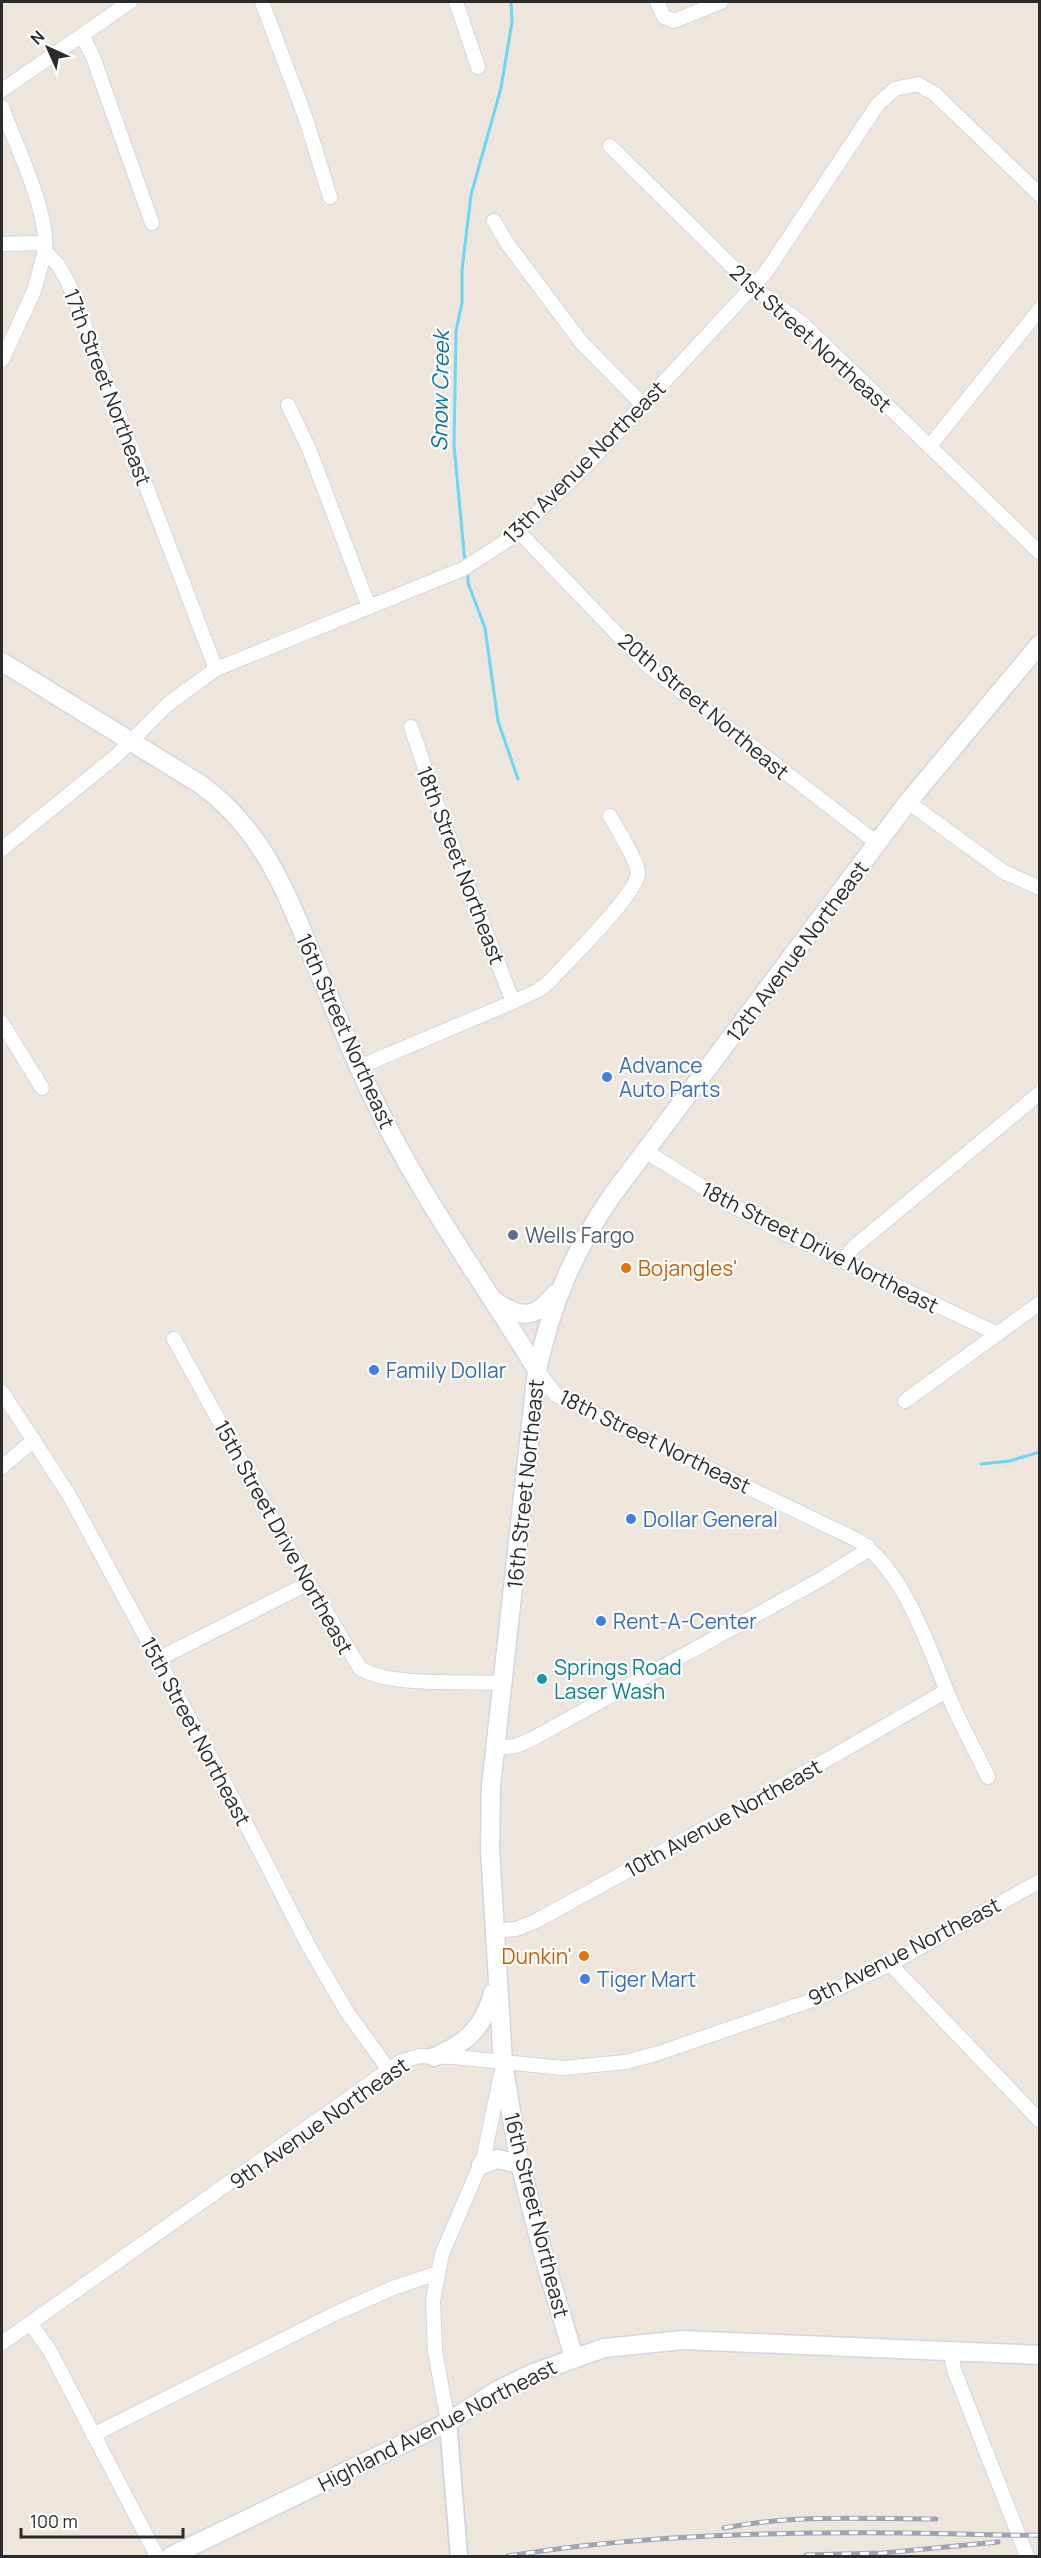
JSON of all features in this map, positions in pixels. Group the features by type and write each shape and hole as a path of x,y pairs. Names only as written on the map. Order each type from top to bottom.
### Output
{"main road":[{"name":"12th Avenue Northeast","path":"537,1370 560,1288 588,1231 645,1151 877,843 1040,644"},
{"name":"16th Street Northeast","path":"2,662 215,795 241,820 258,841 290,901 359,1067 408,1162 537,1370 495,1748 489,1824 496,1980 503,2063 520,2164 574,2357"},
{"path":"495,1301 514,1313 527,1315 539,1310 560,1288"},
{"path":"434,2056 454,2049 469,2038 488,2011 496,1980"},
{"path":"481,2165 497,2159 520,2164"},
{"name":"Highland Avenue Northeast","path":"171,2556 448,2422 498,2390 574,2357 620,2346 683,2340 1040,2355"}],"street":[{"path":"2,90 130,2"},
{"path":"262,2 306,119 330,197"},
{"path":"456,2 478,67"},
{"path":"657,2 664,17 674,21 720,2"},
{"path":"82,35 93,57 152,223"},
{"name":"13th Avenue Northeast","path":"2,849 116,756 168,704 216,669 463,569 492,552 518,531 583,469 766,272 878,104 895,89 918,84 935,94 1040,195"},
{"path":"2,107 40,212 46,240 34,291 2,360"},
{"name":"21st Street Northeast","path":"610,146 753,287 803,324 1040,553"},
{"path":"494,221 507,243 582,343 643,405"},
{"path":"2,244 40,243 45,251"},
{"name":"17th Street Northeast","path":"45,251 58,265 68,282 216,669"},
{"path":"929,447 1040,309"},
{"path":"288,405 309,449 369,607"},
{"name":"20th Street Northeast","path":"518,531 648,666 877,843"},
{"name":"18th Street Northeast","path":"411,727 437,806 513,1002"},
{"path":"909,802 1004,872 1040,888"},
{"path":"359,1067 513,1002 539,990 549,982 633,889 637,870 610,816"},
{"path":"2,1023 42,1088"},
{"path":"842,1261 854,1247 1040,1094"},
{"name":"18th Street Drive Northeast","path":"645,1151 738,1209 842,1261 998,1334"},
{"path":"905,1401 1040,1303"},
{"name":"15th Street Drive Northeast","path":"174,1339 353,1660 369,1674 396,1679 503,1683"},
{"name":"18th Street Northeast","path":"537,1370 556,1395 868,1546 880,1559 910,1608 946,1691 988,1777"},
{"name":"15th Street Northeast","path":"2,1392 69,1495 308,1945 347,2012 390,2070"},
{"path":"2,1467 34,1440"},
{"path":"495,1748 516,1746 532,1739 823,1578 863,1553 868,1546"},
{"path":"158,1659 309,1583"},
{"name":"10th Avenue Northeast","path":"495,1931 516,1929 536,1921 774,1790 946,1691"},
{"name":"9th Avenue Northeast","path":"2,2343 390,2070 413,2057 434,2056 563,2068 626,2062 818,1998 890,1964 1040,1881"},
{"path":"890,1964 1040,2121"},
{"path":"459,2556 448,2422 432,2328 438,2273 459,2211 481,2165 493,2123 503,2063"},
{"path":"93,2435 334,2314 393,2288 438,2273"},
{"path":"31,2324 50,2351 157,2556"},
{"path":"951,2352 954,2370 1027,2556"}],"waterway":[{"name":"Snow Creek","path":"465,563 454,445 456,331 462,303 462,270 471,195 501,88 512,22 511,2"},
{"name":"Snow Creek","path":"468,572 468,583 485,628 498,721 518,779"},
{"path":"981,1464 1009,1461 1040,1452"}],"railway":[{"path":"724,2528 803,2519 936,2519"},
{"path":"508,2556 606,2543 754,2534 1040,2535"},
{"path":"806,2555 883,2553 998,2542"}],"place":[{"name":"Advance Auto Parts","path":"607,1077"},
{"name":"Wells Fargo","path":"513,1235"},
{"name":"Bojangles'","path":"626,1268"},
{"name":"Family Dollar","path":"374,1370"},
{"name":"Dollar General","path":"631,1519"},
{"name":"Rent-A-Center","path":"601,1621"},
{"name":"Springs Road Laser Wash","path":"542,1679"},
{"name":"Dunkin'","path":"584,1956"},
{"name":"Tiger Mart","path":"585,1979"}]}
